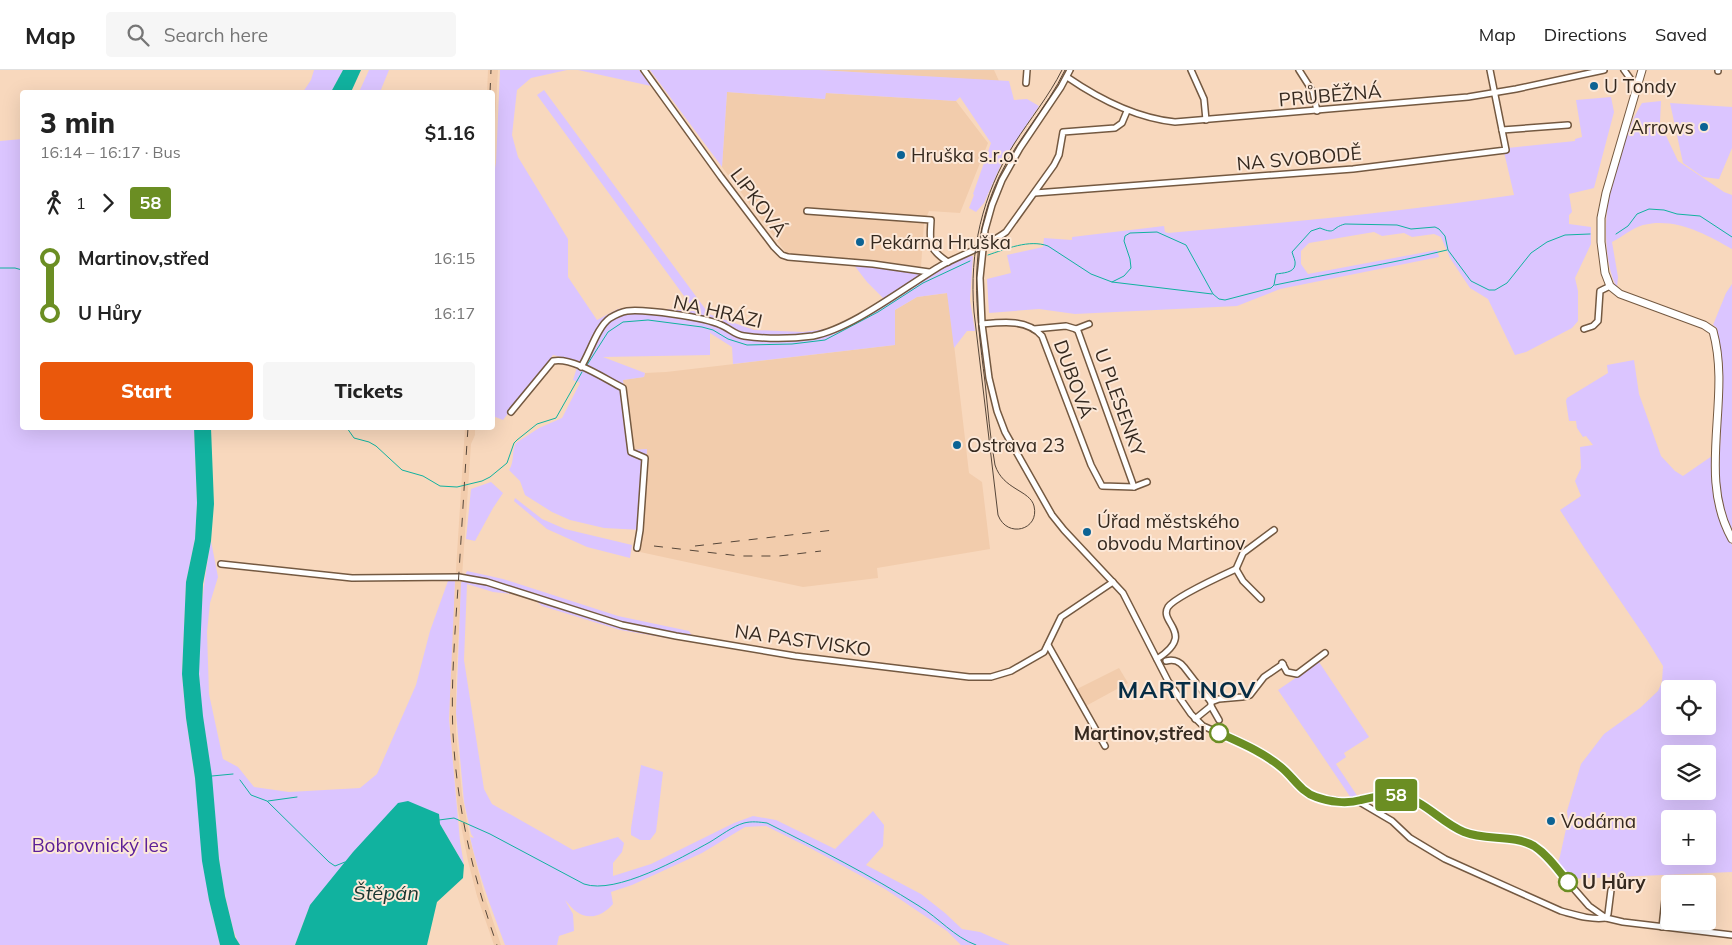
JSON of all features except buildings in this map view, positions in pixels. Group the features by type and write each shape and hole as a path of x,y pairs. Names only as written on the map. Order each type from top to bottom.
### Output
{"main road":[{"path":"1642,70 1606,193 1601,218 1602,260 1610,286 1620,294 1704,325 1713,331 1720,370 1715,478 1721,517 1732,539"}],"street":[{"name":"LIPKOVÁ","path":"644,70 727,185 782,255 930,272"},
{"path":"1026,83 1027,70"},
{"path":"1070,70 1008,168 992,205 983,245 980,278 982,324 991,387 997,411 1005,432 1054,519 1122,593 1171,685 1195,718 1211,730 1262,753 1284,769 1312,796 1345,802 1386,795 1401,796 1417,801 1446,823 1464,832 1479,837 1515,839 1531,845 1542,852 1586,904 1606,918"},
{"path":"1191,70 1204,99 1206,120"},
{"path":"1299,70 1313,92 1317,111"},
{"name":"NA SVOBODĚ","path":"1035,193 1353,169 1506,150 1490,70"},
{"name":"PRŮBĚŽNÁ","path":"1067,77 1127,111 1162,121 1175,122 1435,101 1495,93 1604,70"},
{"path":"1624,70 1632,81 1634,96"},
{"path":"983,245 1006,232 1035,193 1054,166 1059,155 1063,132 1115,128 1122,123 1127,111"},
{"path":"1502,130 1568,125"},
{"path":"807,211 931,220 931,246 935,252 948,262"},
{"name":"NA HRÁZI","path":"581,367 603,325 609,318 626,311 654,312 705,320 722,325 736,334 745,336 780,338 808,336 836,328 857,318 930,272 983,245"},
{"path":"1584,329 1593,326 1598,321 1600,291 1610,286"},
{"name":"DUBOVÁ","path":"982,324 1016,323 1034,329 1040,334 1044,340 1093,471 1102,486 1107,487"},
{"name":"U PLESENKY","path":"1034,329 1066,326 1076,329 1089,324"},
{"name":"U PLESENKY","path":"1076,329 1134,487"},
{"path":"511,412 553,361 560,360 581,367 623,388 631,452 645,458 637,548"},
{"name":"U PLESENKY","path":"1107,487 1134,487 1147,482"},
{"path":"1260,599 1243,581 1236,569 1242,553 1274,530"},
{"name":"NA PASTVISKO","path":"221,564 352,578 458,577 487,582 622,625 676,636 795,656 970,677 991,677 1011,671 1044,652 1061,617 1113,582"},
{"path":"1157,659 1174,645 1176,639 1167,614 1167,609 1170,605 1186,594 1236,569"},
{"path":"1048,645 1105,746"},
{"path":"1195,718 1219,699 1250,695 1264,677 1282,664 1290,674 1300,673 1325,653"},
{"path":"1163,654 1166,660"},
{"path":"1160,665 1166,660 1180,662 1211,704 1219,720"},
{"path":"1357,801 1392,821 1410,838 1445,859 1561,911 1596,919 1606,918 1661,927"},
{"path":"1606,918 1611,890"},
{"path":"1688,930 1732,935"}],"shaded area":[{"path":"488,70 498,70 495,120 495,90 487,90"},
{"path":"819,70 994,70 999,81 966,79"},
{"path":"727,92 825,99 825,93 956,101 988,143 960,213 929,211 924,223 921,267 887,262 787,254 722,167"},
{"path":"948,293 969,473 982,482 990,549 877,568 878,578 803,587 640,552 647,449 631,451 623,380 644,377 645,373 895,345 895,310 917,297"},
{"path":"465,430 475,430 471,444 462,577 456,680 456,732 462,794 470,839 484,894 501,945 494,945 477,896 468,861 458,810 450,732 449,680"},
{"path":"1119,668 1128,683 1084,707 1075,690"}],"green space":[{"path":"314,70 343,70 332,90 304,90 311,80"},
{"path":"369,70 389,70 381,90 360,90"},
{"path":"500,70 567,70 531,78 517,90 512,135 518,157 568,239 568,277 597,320 618,309 634,307 695,311 537,95 544,90 709,314 754,330 803,332 834,328 884,299 854,265 907,267 929,274 968,256 973,256 970,300 975,331 967,331 954,348 947,293 917,297 895,310 895,345 733,364 732,347 710,333 710,355 603,357 645,373 644,377 623,380 631,450 647,449 642,530 604,528 570,520 552,512 525,495 520,481 509,470 516,443 539,428 562,418 580,383 573,380 579,361 553,355 503,420 495,417 496,163"},
{"path":"578,70 639,70 651,86"},
{"path":"650,70 819,70 1009,81 1014,100 1027,99 1039,106 1003,160 984,203 976,212 969,208 991,143 960,97 956,101 826,93 825,99 727,92 722,167"},
{"path":"1611,97 1614,112 1594,188 1569,194 1572,212 1569,215 1569,224 1591,227 1591,244 1575,278 1578,291 1578,321 1572,328 1526,352 1515,355 1488,299 1470,288 1450,258 1441,237 1434,234 1412,237 1404,233 1382,236 1374,232 1309,243 1301,251 1301,264 1308,274 1437,250 1439,257 1280,289 1237,306 1075,314 1039,309 989,313 987,279 1011,273 1007,255 1043,247 1044,238 1072,240 1072,237 1164,226 1165,232 1168,233 1385,212 1514,195 1504,152 1509,151 1508,148 1575,141 1575,139 1582,137 1576,100"},
{"path":"1661,101 1660,123 1678,161 1724,192 1732,195 1732,249 1690,228 1667,223 1643,225 1612,242 1618,277 1617,288 1609,265 1606,238 1607,210 1611,186 1628,133 1642,103"},
{"name":"Arrows","path":"1670,103 1732,107 1732,148 1719,179 1703,177 1683,163"},
{"name":"Bobrovnický les","path":"20,139 20,430 194,430 197,503 195,539 186,582 182,674 209,900 220,945 0,945 0,141"},
{"path":"1732,284 1732,531 1724,513 1719,477 1723,367 1717,328 1713,325 1726,293"},
{"path":"1634,360 1639,394 1661,456 1675,471 1683,476 1712,456 1712,481 1717,512 1732,545 1732,872 1570,879 1557,865 1568,820 1567,811 1581,764 1604,734 1640,708 1658,691 1661,684 1661,735 1716,735 1716,680 1662,680 1663,666 1560,510 1581,496 1575,481 1581,468 1580,447 1593,445 1586,436 1583,437 1577,428 1576,421 1569,421 1567,398 1608,373 1607,365"},
{"path":"491,482 503,493 475,541 466,539 471,489"},
{"path":"515,498 542,519 565,529 632,545 630,558 587,547 547,529 514,501"},
{"path":"211,541 218,577 210,603 207,632 209,694 223,759 238,767 254,787 289,792 360,788 377,774 416,685 430,631 448,581 455,581 449,719 460,841 464,865 440,824 439,814 310,905 295,945 240,945 233,929 226,897 218,852 212,777 201,704 199,674 202,607"},
{"path":"467,571 503,579 618,616 689,631 697,643 620,630 542,606 530,596 493,592 467,584 464,660 484,789 492,804 573,850 618,837 624,843 622,852 613,863 613,876 651,864 734,823 753,816 776,820 835,849 873,811 884,825 883,846 866,865 921,894 962,929 980,932 1010,945 961,945 947,931 885,889 766,826 745,827 702,853 632,885 611,892 613,904 596,916 582,915 565,900 573,914 574,931 559,936 557,945 505,945 477,865 470,837 474,838 471,834 464,802 456,713 461,583"},
{"path":"1319,662 1369,737 1344,753 1346,757 1336,764 1358,797 1351,798 1278,690"},
{"path":"641,765 663,772 656,832 650,840 640,840 631,835"}],"water":[{"path":"343,70 361,70 352,90 332,90"},
{"path":"194,430 211,430 214,504 211,541 203,584 199,674 212,776 219,859 225,896 235,937 240,945 220,945 209,900 202,861 195,778 186,718 182,674 186,582 195,539 197,503"},
{"name":"Štěpán","path":"408,801 439,814 440,824 464,865 463,878 437,902 427,945 295,945 310,905 353,852 398,803"}],"waterway":[{"path":"1616,234 1628,226 1637,214 1649,209 1700,216 1732,237"},
{"path":"988,255 1025,244 1041,244 1048,246 1091,274 1112,282 1124,276 1131,268 1124,241 1125,236 1130,233 1157,232 1186,245 1213,294 1219,299 1225,300 1271,288 1274,285 1276,274 1287,272 1294,268 1295,262 1292,252 1311,231 1320,228 1331,231 1345,224 1397,225 1411,229 1435,227 1445,236 1448,250 1471,281 1489,290 1495,290 1507,283 1531,253 1547,242 1565,235 1590,234"},
{"path":"1275,285 1447,250"},
{"path":"587,365 608,332 623,322 648,320 702,327 747,345 792,344 825,340 878,312 923,283 970,261"},
{"path":"0,268 20,269"},
{"path":"1112,282 1212,294"},
{"path":"348,430 354,438 376,446 402,470 423,476 440,486 457,487 482,481 507,463 514,443 517,440 537,424 556,418 582,372"},
{"path":"212,776 233,774"},
{"path":"240,780 251,795 267,801 329,862 335,866 345,862"},
{"path":"268,801 297,797"},
{"path":"439,820 454,818 490,834 584,884 597,886 630,880 648,873 683,857 740,824 747,822 767,823 882,884 926,911 968,942 976,945"}],"tram line":[{"path":"1062,70 1003,163 986,204 976,246 973,290 974,312 998,515 1008,527 1015,529 1028,526 1035,514 1034,506 1027,496 1004,480 995,465 979,329 977,303 978,253 989,202 999,177 1065,70"}],"railway":[{"path":"490,90 491,70"},
{"path":"468,430 454,652 453,734 462,815 474,868 497,945"},
{"path":"695,546 834,530"},
{"path":"654,546 740,556 779,556 821,551"}],"bus line":[{"name":"58","path":"1219,733 1262,753 1284,769 1312,796 1345,802 1386,795 1409,798 1417,801 1443,821 1474,836 1515,839 1531,845 1542,852 1568,882"}],"place":[{"name":"U Tondy","path":"1594,86"},
{"name":"Arrows","path":"1704,127"},
{"name":"Hruška s.r.o.","path":"901,155"},
{"name":"Pekárna Hruška","path":"860,242"},
{"name":"Ostrava 23","path":"957,445"},
{"name":"Úřad městského obvodu Martinov","path":"1087,532"},
{"name":"Martinov,střed","path":"1219,733"},
{"name":"Vodárna","path":"1551,821"},
{"name":"U Hůry","path":"1568,882"}],"district":[{"name":"MARTINOV","path":"1187,690"}]}
